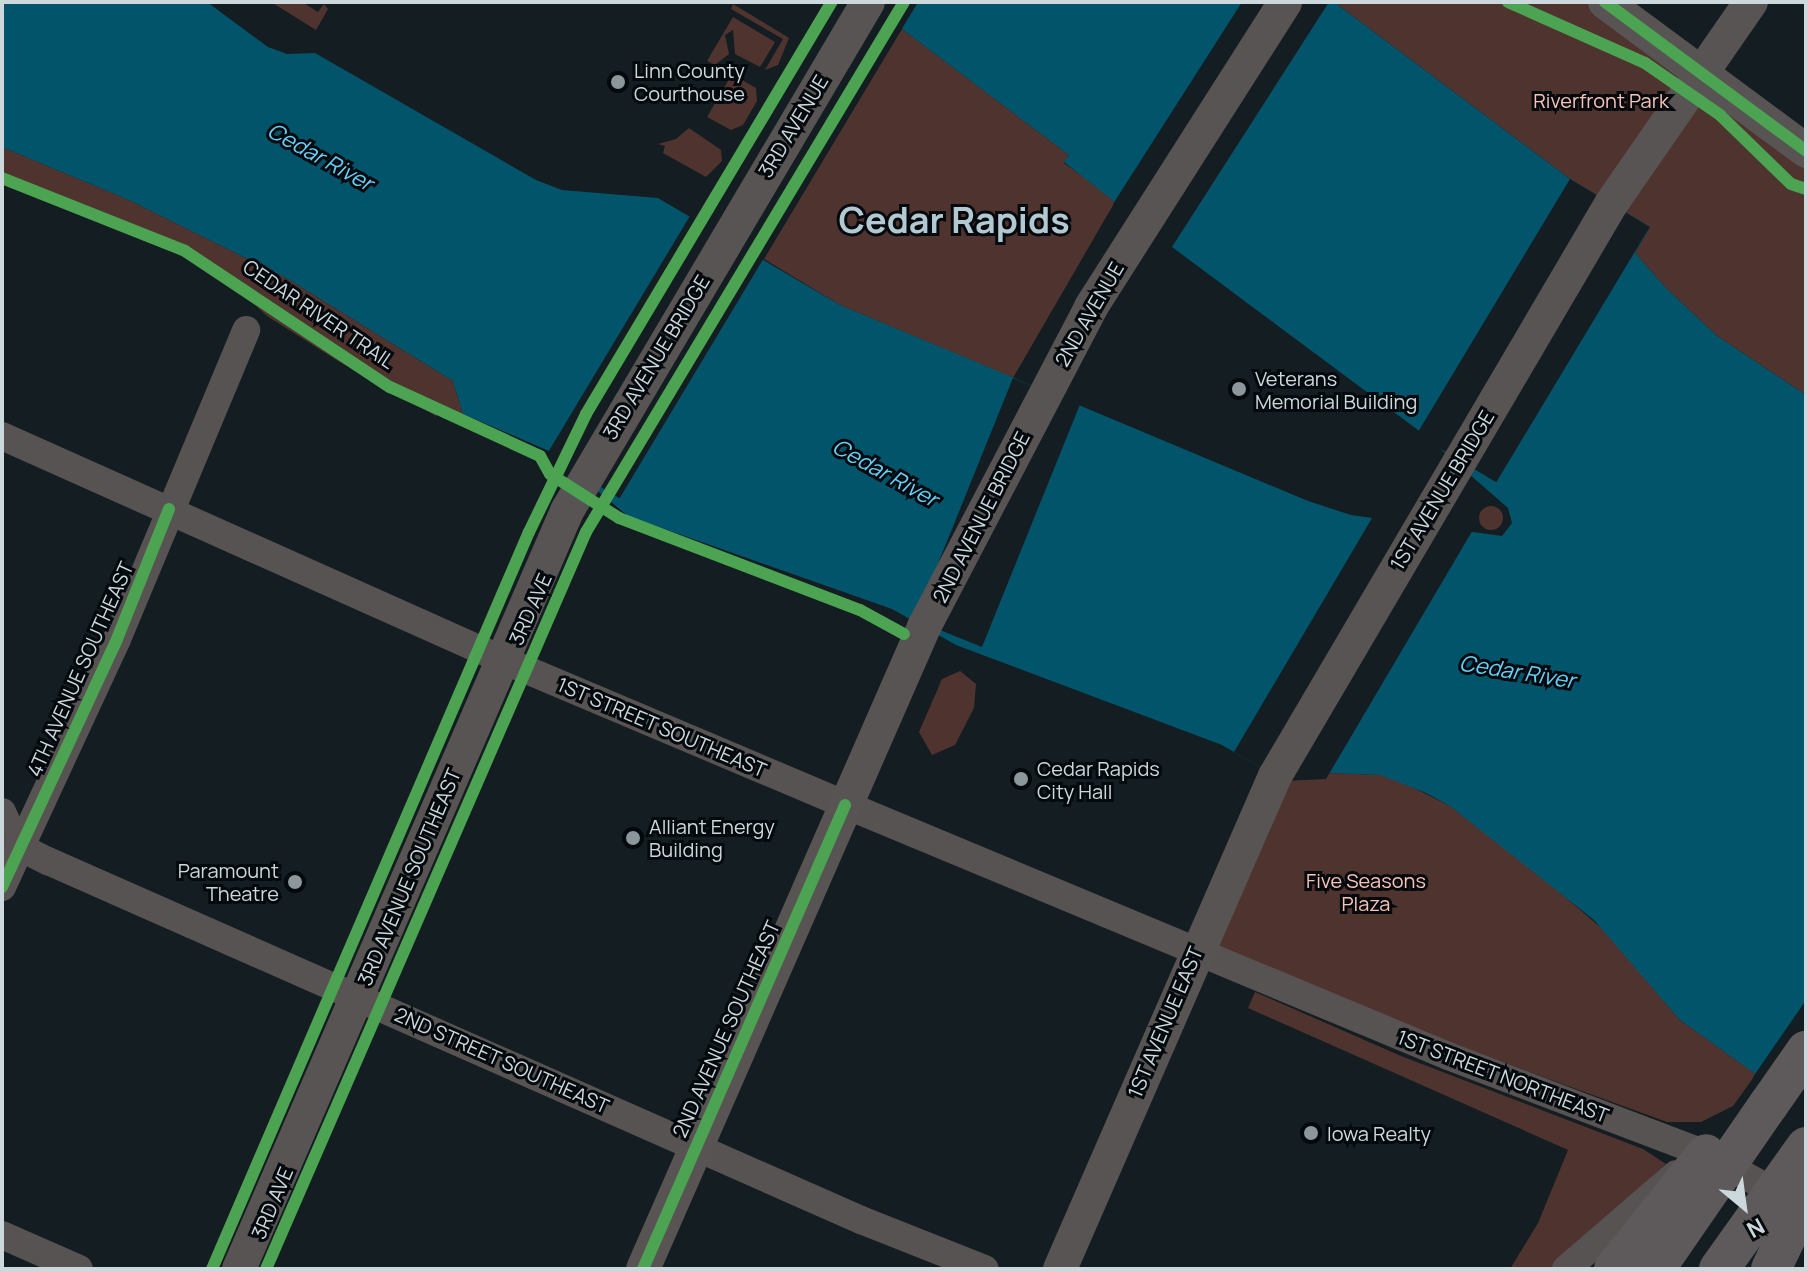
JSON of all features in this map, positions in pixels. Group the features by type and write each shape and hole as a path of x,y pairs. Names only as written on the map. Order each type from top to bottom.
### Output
{"highway":[{"path":"1655,1269 1806,1051"},
{"path":"1719,1269 1806,1147"},
{"path":"1614,1269 1706,1154"},
{"path":"1772,1269 1806,1195"},
{"path":"1772,1269 1806,1212"}],"main road":[{"name":"2ND AVENUE","path":"1046,391 1134,239 1285,2"},
{"path":"1605,2 1806,151"},
{"name":"1ST AVENUE BRIDGE","path":"1275,776 1611,204 1750,9"},
{"name":"3RD AVENUE","path":"733,227 861,14"},
{"name":"3RD AVENUE BRIDGE","path":"580,486 733,227"},
{"name":"2ND AVENUE BRIDGE","path":"920,635 1046,391"},
{"name":"3RD AVENUE SOUTHEAST","path":"239,1269 580,486"},
{"name":"2ND AVENUE SOUTHEAST","path":"643,1269 920,635"},
{"name":"1ST AVENUE EAST","path":"1060,1269 1195,950 1275,776"}],"street":[{"name":"4TH AVENUE SOUTHEAST","path":"2,887 246,330"},
{"name":"1ST STREET SOUTHEAST","path":"2,436 503,660 1195,950"},
{"path":"2,812 21,848"},
{"name":"2ND STREET SOUTHEAST","path":"21,848 696,1147 985,1269"},
{"name":"1ST STREET NORTHEAST","path":"1195,950 1448,1056 1706,1154 1806,1212"},
{"path":"1566,1269 1639,1203 1706,1154"},
{"path":"2,1235 79,1269"}],"green space":[{"path":"271,2 302,2 318,12 324,4 328,9 316,30"},
{"name":"Riverfront Park","path":"1334,2 1605,2 1806,151 1806,395 1717,336 1666,288 1635,253 1650,227 1570,179"},
{"path":"733,4 789,38 778,65 765,70 783,39 731,9"},
{"path":"733,17 775,42 760,67 735,54 733,30 725,35 729,54 715,65 707,61"},
{"path":"902,29 1069,155 1064,163 1116,200 1013,378 840,305 764,259"},
{"path":"732,74 756,88 757,101 743,125 731,130 707,117"},
{"path":"689,128 721,150 722,161 706,177 663,153 665,146 658,144 676,139"},
{"path":"2,147 129,200 288,279 453,381 463,414 443,407 436,416 338,361 267,316 231,283 188,257 2,183"},
{"path":"1491,506 1502,513 1503,518 1496,529 1491,530 1480,523 1479,518 1486,507"},
{"path":"960,671 976,684 974,708 955,745 932,755 919,732 942,679"},
{"name":"Five Seasons Plaza","path":"1304,772 1380,775 1400,781 1450,806 1543,878 1606,932 1680,1020 1756,1074 1733,1106 1701,1122 1667,1122 1195,950 1278,778"},
{"path":"1255,992 1401,1056 1643,1149 1666,1164 1551,1269 1510,1269 1538,1223 1568,1150 1248,1008"}],"water":[{"name":"Cedar River","path":"2,2 207,2 268,47 287,54 315,53 536,180 562,190 658,198 840,305 1308,501 1351,515 1502,536 1512,523 1508,508 1422,433 1172,247 1064,162 1069,155 902,29 849,2 1334,2 1570,179 1650,227 1635,253 1666,288 1717,336 1806,395 1806,1110 1680,1020 1594,920 1450,806 1426,793 1380,775 1304,772 1278,778 1222,745 956,645 892,609 628,516 549,451 463,414 453,381 288,279 129,200 2,147"}],"pier":[{"path":"845,2 918,2 900,32"},
{"path":"1242,2 1329,2 1170,250 1113,204"},
{"path":"1570,179 1650,227 1496,482 1417,434"},
{"path":"693,211 766,255 620,498 547,454"},
{"path":"1013,378 1080,405 982,647 915,620"},
{"path":"1375,513 1474,528 1326,779 1283,781 1234,752"},
{"path":"1806,1000 1806,1114 1753,1077"}],"cycle path":[{"path":"212,1269 529,532 586,414 832,2"},
{"name":"3RD AVE","path":"266,1269 586,532 904,2"},
{"path":"1508,2 1645,63 1720,115 1791,184 1806,189"},
{"path":"1605,2 1806,151"},
{"name":"CEDAR RIVER TRAIL","path":"2,178 185,251 390,387 540,456 550,474 619,518 860,610 904,634"},
{"path":"2,887 117,639 169,509"},
{"path":"643,1269 845,805"}],"place":[{"name":"Linn County Courthouse","path":"618,82"},
{"name":"Veterans Memorial Building","path":"1239,389"},
{"name":"Cedar Rapids City Hall","path":"1021,779"},
{"name":"Alliant Energy Building","path":"633,838"},
{"name":"Paramount Theatre","path":"295,882"},
{"name":"Iowa Realty","path":"1311,1133"}],"district":[{"name":"Cedar Rapids","path":"954,220"}]}
